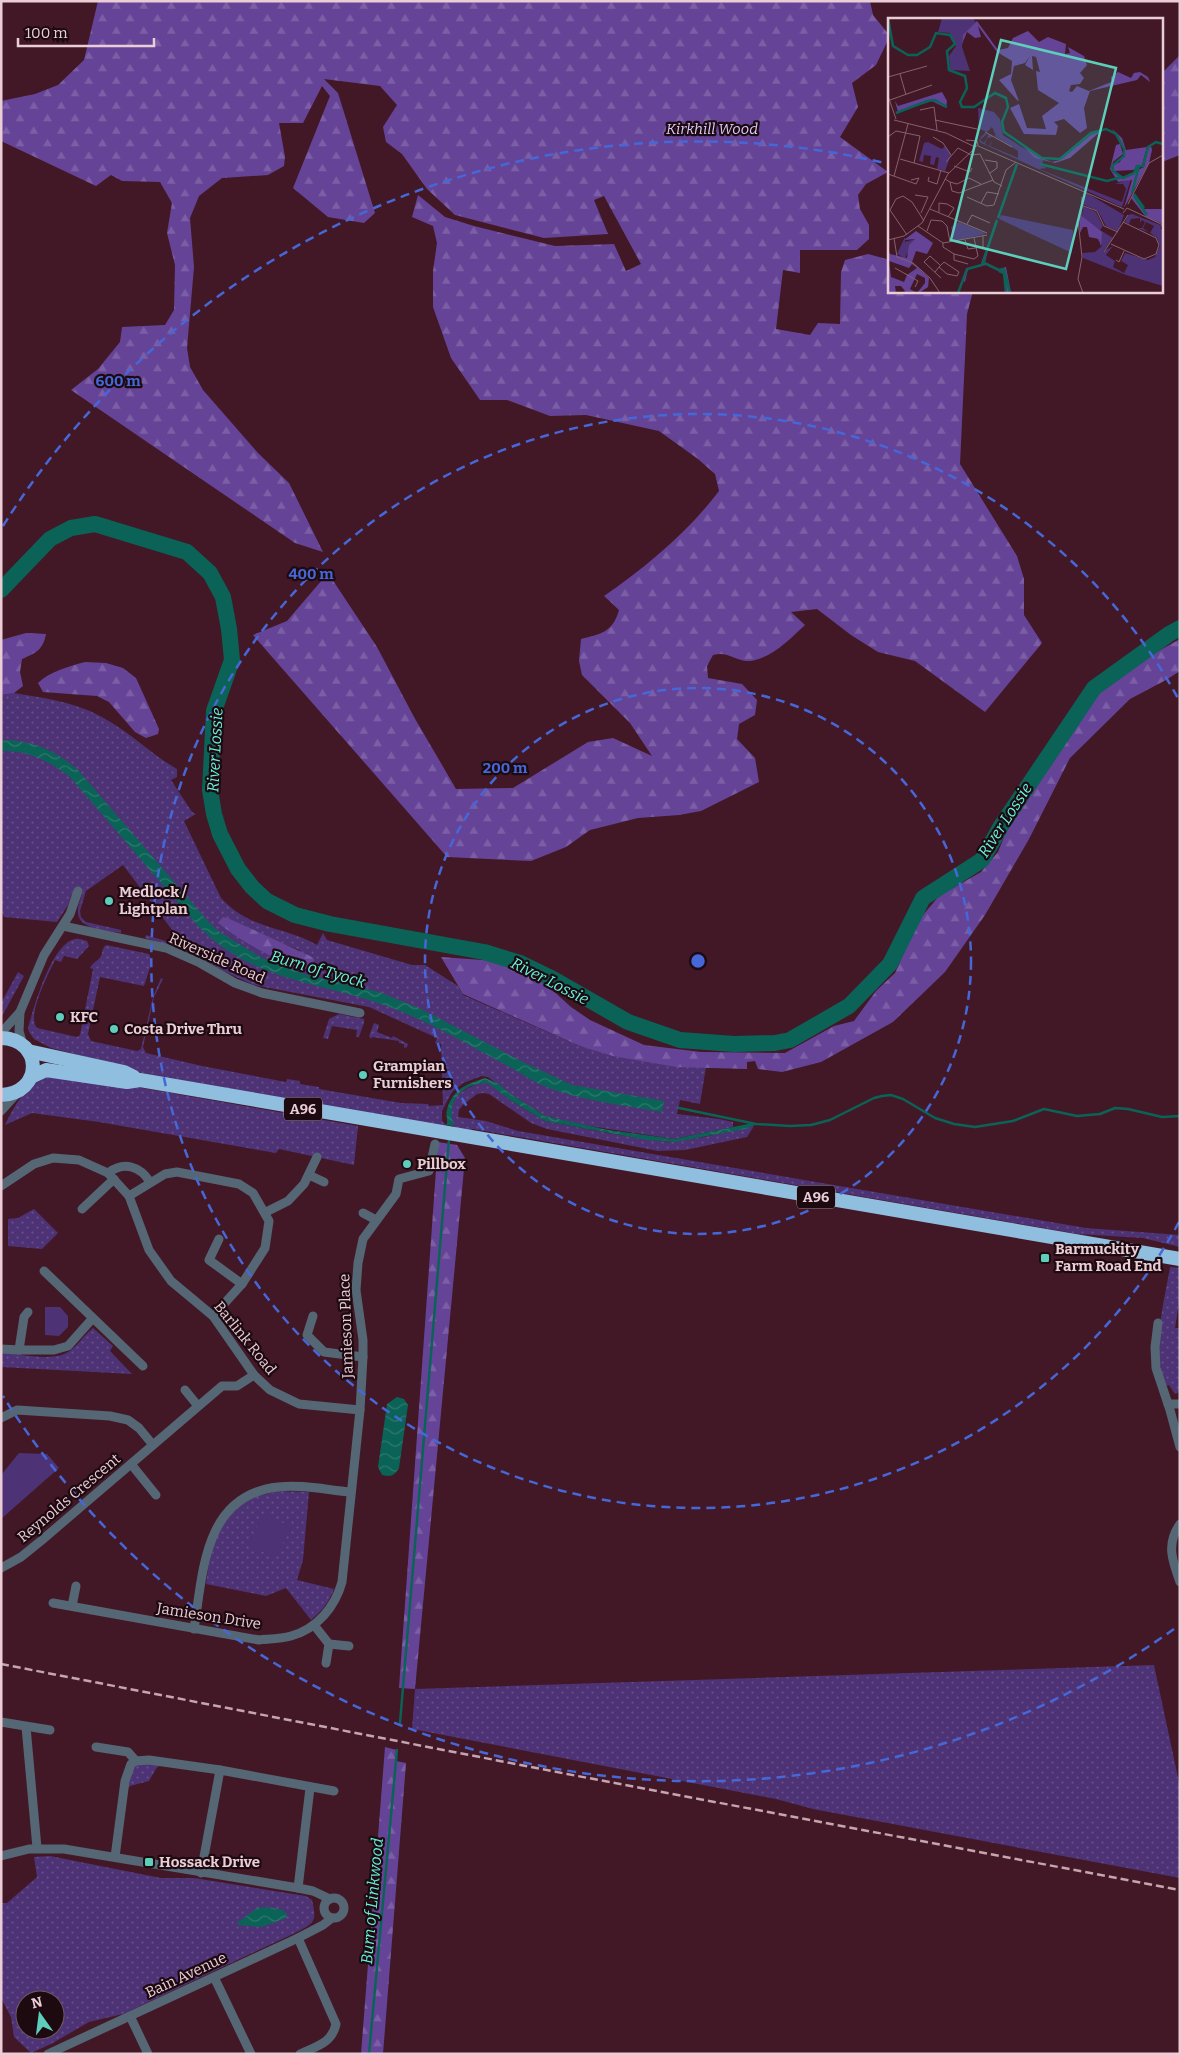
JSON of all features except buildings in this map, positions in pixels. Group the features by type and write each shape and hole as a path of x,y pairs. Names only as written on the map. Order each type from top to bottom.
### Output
{"highway":[{"name":"A96","path":"1,1038 10,1038 26,1048 124,1072 140,1080 444,1138 1180,1259"},
{"path":"1,1095 19,1091 32,1077 33,1067 26,1048"},
{"name":"A96","path":"32,1077 46,1070 127,1082 140,1080"}],"street":[{"path":"1,1033 20,1012 44,955 70,914 78,891"},
{"name":"Riverside Road","path":"63,926 166,948 200,963 235,983 262,993 360,1013"},
{"path":"20,1012 19,1031 26,1048"},
{"path":"1,1111 19,1091"},
{"name":"Jamieson Place","path":"360,1410 363,1340 356,1290 363,1240 396,1194 399,1179 430,1171 444,1138"},
{"path":"266,1212 288,1201 304,1184 317,1157"},
{"name":"Barlink Road","path":"1,1186 34,1164 53,1158 79,1160 111,1176 129,1196 149,1250 160,1266 171,1281 213,1316 254,1375 270,1390 299,1404 360,1410"},
{"path":"82,1209 111,1176 113,1168 130,1167 144,1172 150,1182"},
{"path":"129,1196 165,1174 177,1172 239,1184 253,1193 266,1212 269,1221 265,1248 242,1284 213,1316"},
{"path":"309,1176 324,1182"},
{"path":"363,1213 376,1220"},
{"path":"219,1239 209,1260 242,1284"},
{"path":"44,1271 143,1366"},
{"path":"20,1350 24,1317 28,1312"},
{"path":"313,1316 307,1335 324,1352 363,1357"},
{"path":"1,1349 54,1350 68,1346 92,1319"},
{"path":"1158,1323 1155,1346 1156,1368 1180,1448"},
{"name":"Reynolds Crescent","path":"1,1568 21,1557 42,1540 222,1386 237,1386 254,1375"},
{"path":"185,1390 198,1406"},
{"path":"1168,1404 1180,1404"},
{"path":"1,1418 17,1410 110,1416 128,1420 139,1428 153,1445"},
{"name":"Jamieson Drive","path":"53,1603 259,1640 291,1636 314,1626 337,1598 342,1582 360,1410"},
{"path":"131,1464 156,1495"},
{"path":"194,1629 202,1578 212,1535 224,1515 234,1505 249,1494 278,1487 351,1492"},
{"path":"1180,1524 1172,1534 1172,1560 1180,1582"},
{"path":"72,1606 76,1586"},
{"path":"314,1626 329,1644 348,1646"},
{"path":"326,1663 329,1644"},
{"path":"1,1722 50,1730"},
{"path":"26,1727 37,1848"},
{"path":"96,1747 128,1752 136,1761"},
{"path":"115,1857 123,1794 129,1769 136,1761 142,1759 220,1770 334,1791"},
{"path":"201,1873 220,1770"},
{"path":"298,1888 310,1788"},
{"path":"1,1856 37,1848 64,1849 298,1888 314,1891 330,1899 340,1900 344,1905 341,1914 332,1918 324,1909 330,1899"},
{"name":"Bain Avenue","path":"48,2054 324,1926 332,1918"},
{"path":"298,1938 336,2024 334,2033 328,2041 300,2054"},
{"path":"214,1977 251,2054"},
{"path":"130,2016 148,2054"}],"shaded area":[{"path":"14,693 62,702 97,714 177,769 177,777 171,780 192,812 196,814 184,821 221,898 244,916 255,922 292,934 317,945 323,933 327,940 412,965 425,965 458,986 463,995 580,1046 676,1067 706,1067 700,1104 680,1100 677,1114 733,1122 733,1127 674,1139 583,1125 545,1116 488,1077 482,1076 463,1083 452,1092 442,1111 442,1121 446,1125 445,1128 205,1087 138,1072 122,1066 51,1048 34,1039 28,1028 34,1006 51,964 66,943 80,939 87,941 89,946 77,959 64,956 61,962 55,960 48,974 34,1014 34,1022 37,1028 77,1037 80,1035 93,969 90,968 101,956 106,945 149,954 152,961 144,986 100,977 88,1034 91,1041 137,1051 141,1049 153,997 161,978 163,979 154,997 143,1047 146,1053 286,1082 287,1079 300,1081 300,1084 319,1087 319,1089 401,1103 428,1104 429,1106 443,1105 441,1044 435,1043 437,1038 369,1007 254,985 225,972 188,951 145,938 146,935 185,947 123,865 86,891 80,911 81,917 86,922 121,930 121,933 101,930 87,926 82,922 78,911 83,891 74,890 68,905 57,922 4,917 1,910 1,695","holes":["230,919 266,937 299,950 313,967 311,971 259,948 219,924"]},
{"path":"18,972 24,976 1,1018 1,1003"},
{"path":"339,1014 364,1019 359,1037 356,1037 357,1030 332,1026 328,1039 323,1038 329,1019"},
{"path":"374,1023 379,1025 377,1032 392,1038 393,1036 408,1044 407,1047 404,1048 404,1044 399,1043 399,1041 372,1037 371,1039 369,1036"},
{"path":"51,1076 97,1080 358,1126 354,1165 279,1149 276,1153 99,1122 32,1113 5,1125 18,1102 29,1088 35,1083"},
{"path":"483,1083 489,1083 510,1100 545,1121 613,1134 667,1142 704,1137 754,1126 747,1137 685,1150 658,1151 547,1129 531,1123 489,1094 477,1094 463,1105 459,1110 458,1117 486,1121 518,1131 1086,1228 1180,1235 1180,1247 1143,1238 1078,1234 473,1129 463,1132 454,1131 451,1108 456,1097 466,1089"},
{"path":"34,1209 58,1233 42,1249 8,1246 8,1219 18,1218"},
{"path":"1170,1267 1180,1268 1180,1296 1175,1328 1180,1328 1180,1392 1175,1394 1169,1385 1165,1386 1159,1355 1160,1326"},
{"path":"45,1307 60,1307 68,1316 68,1327 59,1336 45,1335"},
{"path":"93,1328 113,1346 110,1351 132,1374 1,1367 1,1352 38,1357 64,1354 77,1345"},
{"path":"19,1453 47,1454 59,1468 1,1519 1,1475"},
{"path":"279,1491 309,1492 303,1560 297,1580 334,1589 325,1606 311,1620 286,1588 266,1596 206,1584 213,1546 224,1522 231,1512 240,1504 252,1498"},
{"path":"264,1514 291,1527 275,1558 248,1544"},
{"path":"1154,1665 1180,1787 1180,1878 813,1809 776,1799 412,1729 415,1689"},
{"path":"169,1762 157,1767 149,1781 130,1786 123,1794 131,1764"},
{"path":"50,1856 161,1878 194,1878 306,1896 312,1900 314,1917 307,1927 295,1933 123,2014 89,2022 65,2036 65,1990 15,1990 15,2038 11,2017 1,1998 1,1903 7,1903 37,1877 34,1857"},
{"path":"17,2040 58,2040 51,2044 31,2053"}],"green space":[{"name":"Kirkhill Wood","path":"98,1 870,1 873,15 888,34 888,40 876,65 852,83 858,107 840,137 888,172 866,184 858,195 860,209 869,225 869,239 857,250 800,250 800,273 783,270 776,329 810,335 818,323 840,324 841,272 845,260 868,254 888,259 888,292 973,292 967,314 960,464 1017,556 1024,579 1024,615 1042,643 985,712 915,661 878,652 851,635 817,609 791,612 805,625 772,653 756,660 748,661 723,654 713,655 707,666 708,678 742,684 757,700 755,715 739,724 737,739 755,758 759,782 701,811 679,815 638,818 590,830 566,847 531,861 447,857 253,635 287,621 328,573 377,647 414,717 456,789 513,788 588,742 613,738 652,756 630,723 582,675 579,661 581,639 610,628 619,610 604,596 666,548 707,506 719,491 715,474 698,459 659,431 586,415 550,416 507,400 480,400 451,358 433,307 433,271 437,243 433,226 412,217 418,195 445,217 474,226 555,246 614,244 626,271 641,264 604,196 594,200 608,234 544,238 455,215 427,189 402,154 386,142 383,127 397,105 380,86 324,79 338,93 375,213 364,223 328,217 293,188 330,96 322,86 303,123 279,123 285,157 284,166 268,175 222,178 199,196 190,218 194,267 187,348 190,367 203,390 258,453 289,483 323,552 295,543 71,390 98,369 120,342 122,327 165,325 174,310 175,265 167,233 172,203 160,182 122,181 111,175 96,186 1,141 1,101 35,94 58,85 84,60"},
{"path":"1180,55 1180,155 1164,161 1164,71"},
{"path":"26,633 46,634 41,647 22,659 20,672 23,686 14,693 1,695 1,640"},
{"path":"1180,639 1180,671 1130,699 1070,758 1029,839 985,915 945,972 893,1022 821,1062 782,1072 758,1069 755,1061 747,1062 747,1069 676,1067 613,1056 580,1046 463,994 441,957 496,961 540,979 571,1007 590,1020 644,1045 701,1052 785,1053 834,1026 854,1021 876,991 895,973 918,921 939,896 981,872 998,852 1010,822 1035,789 1100,690 1146,658"},
{"path":"85,662 106,663 123,668 136,678 159,729 158,734 146,738 135,732 109,702 97,696 43,692 38,683 48,675"},
{"path":"223,917 310,956 314,959 311,971 274,958 250,945 218,923"},
{"path":"438,1142 457,1145 465,1158 415,1689 399,1688"},
{"path":"385,1747 397,1750 396,1761 406,1763 383,2054 361,2054"}],"water":[{"path":"9,740 29,743 46,749 78,770 206,919 218,931 262,958 304,974 379,992 421,1009 572,1085 664,1101 662,1112 587,1099 544,1086 441,1030 400,1011 373,1001 268,971 243,960 219,945 197,925 70,777 38,758 21,752 1,751 1,741"},
{"path":"485,1078 499,1084 509,1093 545,1116 608,1130 674,1139 753,1123 758,1124 745,1129 675,1142 647,1140 545,1121 510,1100 488,1083 471,1086 458,1095 452,1109 454,1126 446,1125 446,1114 452,1097 466,1085"},
{"path":"397,1397 404,1399 408,1405 399,1468 396,1473 385,1476 382,1475 378,1467 387,1404"},
{"path":"268,1907 283,1910 287,1914 286,1918 262,1927 238,1925 237,1923 257,1908"}],"waterway":[{"name":"River Lossie","path":"1,590 50,539 71,528 95,524 187,552 210,573 223,597 229,629 232,660 214,711 210,790 214,814 220,834 238,869 252,887 267,901 295,915 330,924 484,952 520,963 553,979 628,1022 680,1040 734,1044 775,1043 790,1040 849,1006 890,964 923,898 982,860 1001,826 1094,688 1180,628"},
{"path":"679,1108 756,1124 811,1125 830,1120 874,1098 891,1095 903,1099 935,1118 954,1124 975,1127 1013,1121 1044,1109 1077,1116 1100,1114 1115,1108 1162,1117 1180,1116"},
{"path":"400,1723 449,1139"},
{"name":"Burn of Linkwood","path":"369,2054 397,1750"}],"railway":[{"path":"1,1664 1180,1890"}],"place":[{"name":"Medlock / Lightplan","path":"109,901"},
{"name":"KFC","path":"60,1017"},
{"name":"Costa Drive Thru","path":"114,1029"},
{"name":"Grampian Furnishers","path":"363,1075"},
{"name":"Pillbox","path":"407,1164"},
{"name":"Barmuckity Farm Road End","path":"1045,1258"},
{"name":"Hossack Drive","path":"149,1862"}],"water label":[{"name":"Burn of Tyock","path":"318,969"}]}
